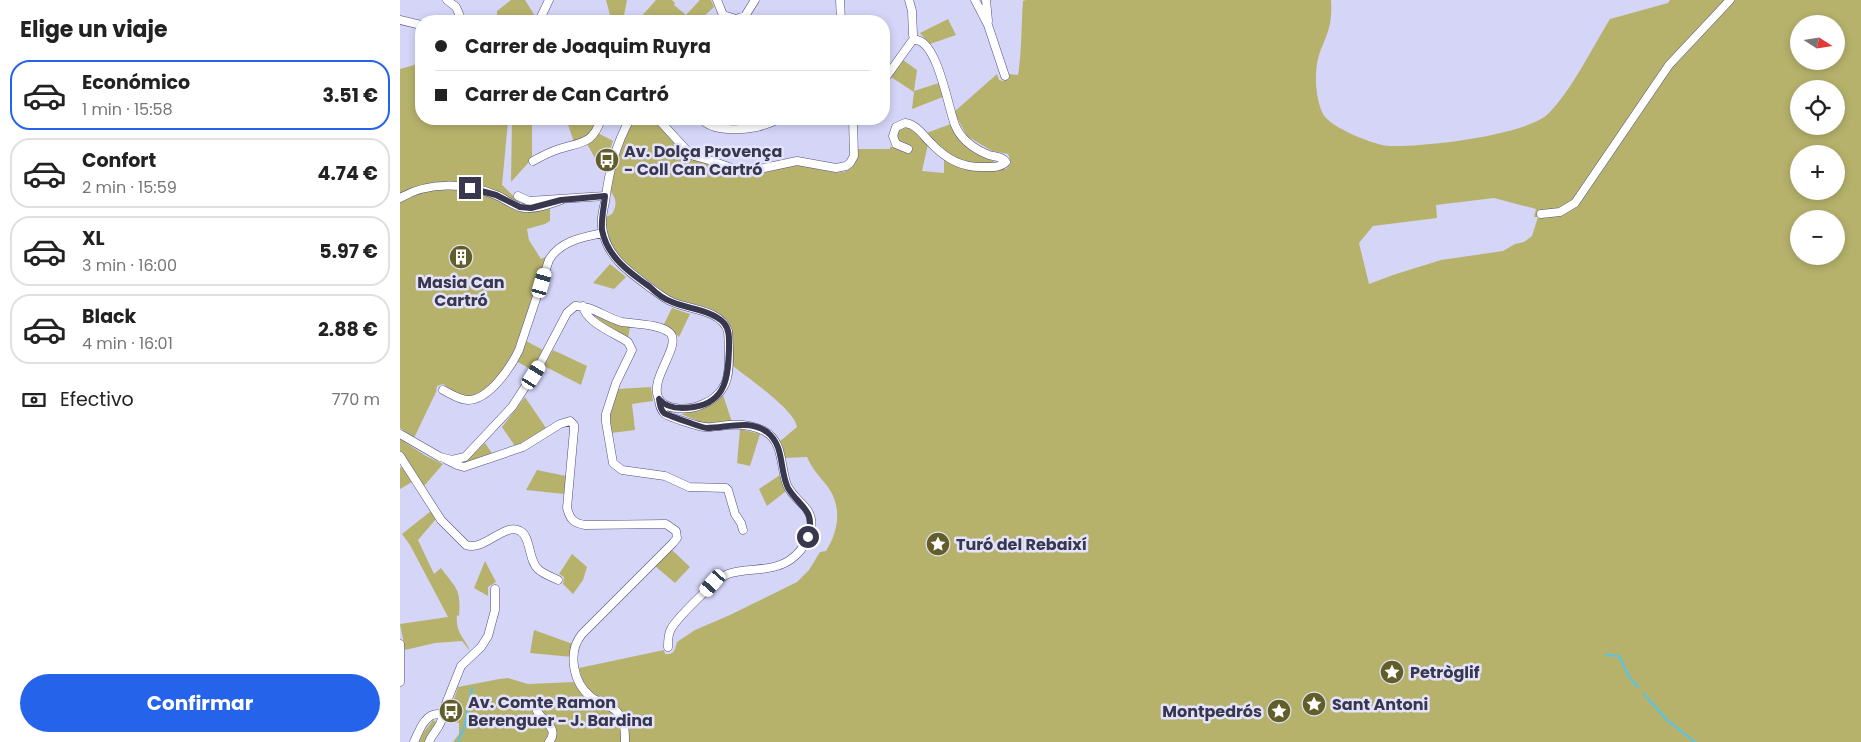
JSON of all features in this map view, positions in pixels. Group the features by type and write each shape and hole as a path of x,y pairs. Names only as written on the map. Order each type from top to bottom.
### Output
{"street":[{"path":"447,0 456,7 459,15"},
{"path":"542,15 549,0"},
{"path":"717,0 722,15"},
{"path":"747,15 755,0"},
{"path":"840,0 841,15"},
{"path":"890,72 914,39 912,11 909,0"},
{"path":"912,11 916,0"},
{"path":"975,0 988,25 1005,76"},
{"path":"986,0 988,25"},
{"path":"1541,214 1560,212 1575,203 1669,65 1730,0"},
{"path":"400,20 415,24"},
{"path":"908,149 896,144 892,136 896,127 905,122 915,126 938,150 963,165 979,167 997,166 1006,162 1003,158 983,152 962,137 952,117 946,90 937,66 926,44 914,39"},
{"path":"534,161 557,150 588,141 596,132 599,125"},
{"path":"627,125 611,162 605,196 603,233 616,258 631,274 668,300 716,317 728,331 728,374 720,392 706,403 690,408 672,407 662,403 659,399"},
{"path":"664,125 691,155 740,171 797,161 836,168 846,166 854,156 853,125"},
{"path":"709,125 721,129 763,125"},
{"path":"400,198 421,189 441,185 487,192 523,208 536,208 561,200"},
{"path":"518,196 529,201 605,196"},
{"path":"443,390 460,399 467,400 482,396 494,386 515,360 547,265 554,252 559,247 574,241 603,233"},
{"path":"583,306 585,315 612,334 628,342 632,350 616,383 606,414 613,463 622,470 665,476 689,487 726,488 735,514 744,530"},
{"path":"400,434 431,453 445,458 457,460 465,457 507,414 540,364 572,307 583,306 616,320 646,325 670,334 673,344 657,384 660,408 665,414 707,428 736,425 767,432 777,444 786,484 809,513 811,522 806,543 788,561 770,569 736,572 719,577 678,619 669,634 668,647"},
{"path":"445,458 464,467 523,447 560,424 570,421 574,425 574,430 567,508 573,522 585,526 666,524 676,531 676,538 673,543 579,637 574,651 574,669 578,683 588,695 612,707 619,714 623,722 625,742"},
{"path":"400,456 441,520 466,545 471,547 477,546 504,532 520,530 525,535 537,568 558,580"},
{"path":"429,742 442,722 441,716 461,666 481,647 488,636 495,610 495,589"},
{"path":"400,644 400,682"},
{"path":"537,711 549,723 553,731 549,742"},
{"path":"414,742 427,719 434,714 441,716"}],"shaded area":[{"path":"511,0 525,0 534,15 497,15 497,11"},
{"path":"606,0 627,0 624,15 610,15"},
{"path":"656,0 672,0 675,3 674,5 686,15 643,15"},
{"path":"700,0 711,0 714,7 705,15 686,15"},
{"path":"1026,0 1331,0 1330,23 1316,69 1317,92 1323,114 1343,130 1374,143 1390,146 1425,145 1496,134 1536,122 1548,114 1565,93 1610,19 1668,3 1670,0 1861,0 1861,742 453,742 459,734 459,723 447,720 458,687 508,678 528,684 575,682 582,679 579,668 664,650 665,654 670,654 675,650 677,642 695,630 797,582 809,570 820,552 826,551 834,535 837,511 828,487 807,457 785,458 779,442 797,427 794,420 780,403 733,366 731,328 725,318 713,310 678,300 668,295 633,270 614,249 604,218 612,214 615,204 613,195 608,189 613,164 631,125 660,125 689,158 745,174 756,174 805,165 830,172 846,171 854,165 858,149 890,149 890,147 895,147 910,153 911,147 901,143 896,138 899,131 907,127 916,132 928,144 922,171 944,173 944,158 968,168 1006,169 1011,163 1008,154 992,151 967,136 954,112 997,74 999,80 1003,81 1008,79 1009,74 1018,75 1023,1","holes":["1494,198 1536,209 1534,217 1538,217 1532,236 1524,242 1515,244 1503,251 1441,260 1369,284 1359,243 1373,226 1437,218 1436,205"]},
{"path":"948,19 956,35 930,44 920,33"},
{"path":"903,60 917,70 914,91 939,83 943,97 912,109 914,92 891,77"},
{"path":"415,65 415,125 508,125 502,185 524,206 550,202 550,221 527,229 529,240 541,259 547,256 527,323 509,365 485,390 473,397 464,397 443,384 437,386 436,392 414,438 400,428 400,69"},
{"path":"951,124 981,155 997,163 975,164 957,159 942,149 926,133"},
{"path":"512,125 532,125 532,157 511,182"},
{"path":"568,125 595,126 588,135 574,142"},
{"path":"598,133 613,141 605,163 596,160 587,144"},
{"path":"610,264 626,277 614,289 593,283"},
{"path":"672,308 690,314 679,337 672,330 663,326"},
{"path":"589,312 611,323 630,327 628,338 614,331"},
{"path":"526,341 543,350 532,370 516,361"},
{"path":"553,350 587,366 581,385 544,366"},
{"path":"651,387 653,401 632,404 635,430 611,433 610,412 617,389"},
{"path":"723,395 732,422 706,424 681,414 706,407"},
{"path":"525,397 546,428 515,446 502,427"},
{"path":"740,429 760,434 750,466 737,463"},
{"path":"400,439 426,456 443,464 424,486 400,451"},
{"path":"485,443 492,453 469,463 459,463 470,457"},
{"path":"402,467 412,482 400,489 400,468"},
{"path":"537,470 566,476 564,494 526,490"},
{"path":"780,475 786,491 767,506 759,489"},
{"path":"431,511 436,519 418,540 434,574 441,568 457,590 459,616 457,615 457,626 470,651 462,641 435,643 405,650 400,624 448,617 410,545 402,534"},
{"path":"672,550 690,567 675,583 655,566"},
{"path":"572,554 587,567 583,580 573,594 563,584 564,577 559,574"},
{"path":"485,561 496,582 488,587 488,596 474,588"},
{"path":"534,630 573,644 572,657 530,653"},
{"path":"433,720 436,722 424,742 419,742 424,732"}],"waterway":[{"path":"1606,655 1619,656 1629,677 1638,687"},
{"path":"458,742 464,728 472,688"},
{"path":"1644,694 1667,720 1695,742"}],"place":[{"name":"Av. Dolça Provença - Coll Can Cartró","path":"607,160"},
{"name":"Masia Can Cartró","path":"461,257"},
{"name":"Turó del Rebaixí","path":"938,544"},
{"name":"Petròglif","path":"1392,672"},
{"name":"Sant Antoni","path":"1314,704"},
{"name":"Av. Comte Ramon Berenguer - J. Bardina","path":"451,711"},
{"name":"Montpedrós","path":"1279,711"}],"route":[{"path":"470,188 496,195 516,206 531,208 561,200 605,196 602,229 605,239 620,264 668,300 716,317 728,331 728,374 727,380 720,392 710,401 690,408 672,407 662,403 659,399 660,408 665,414 672,417 707,428 736,425 748,426 767,432 777,444 786,484 809,513 811,522 808,537"}]}
